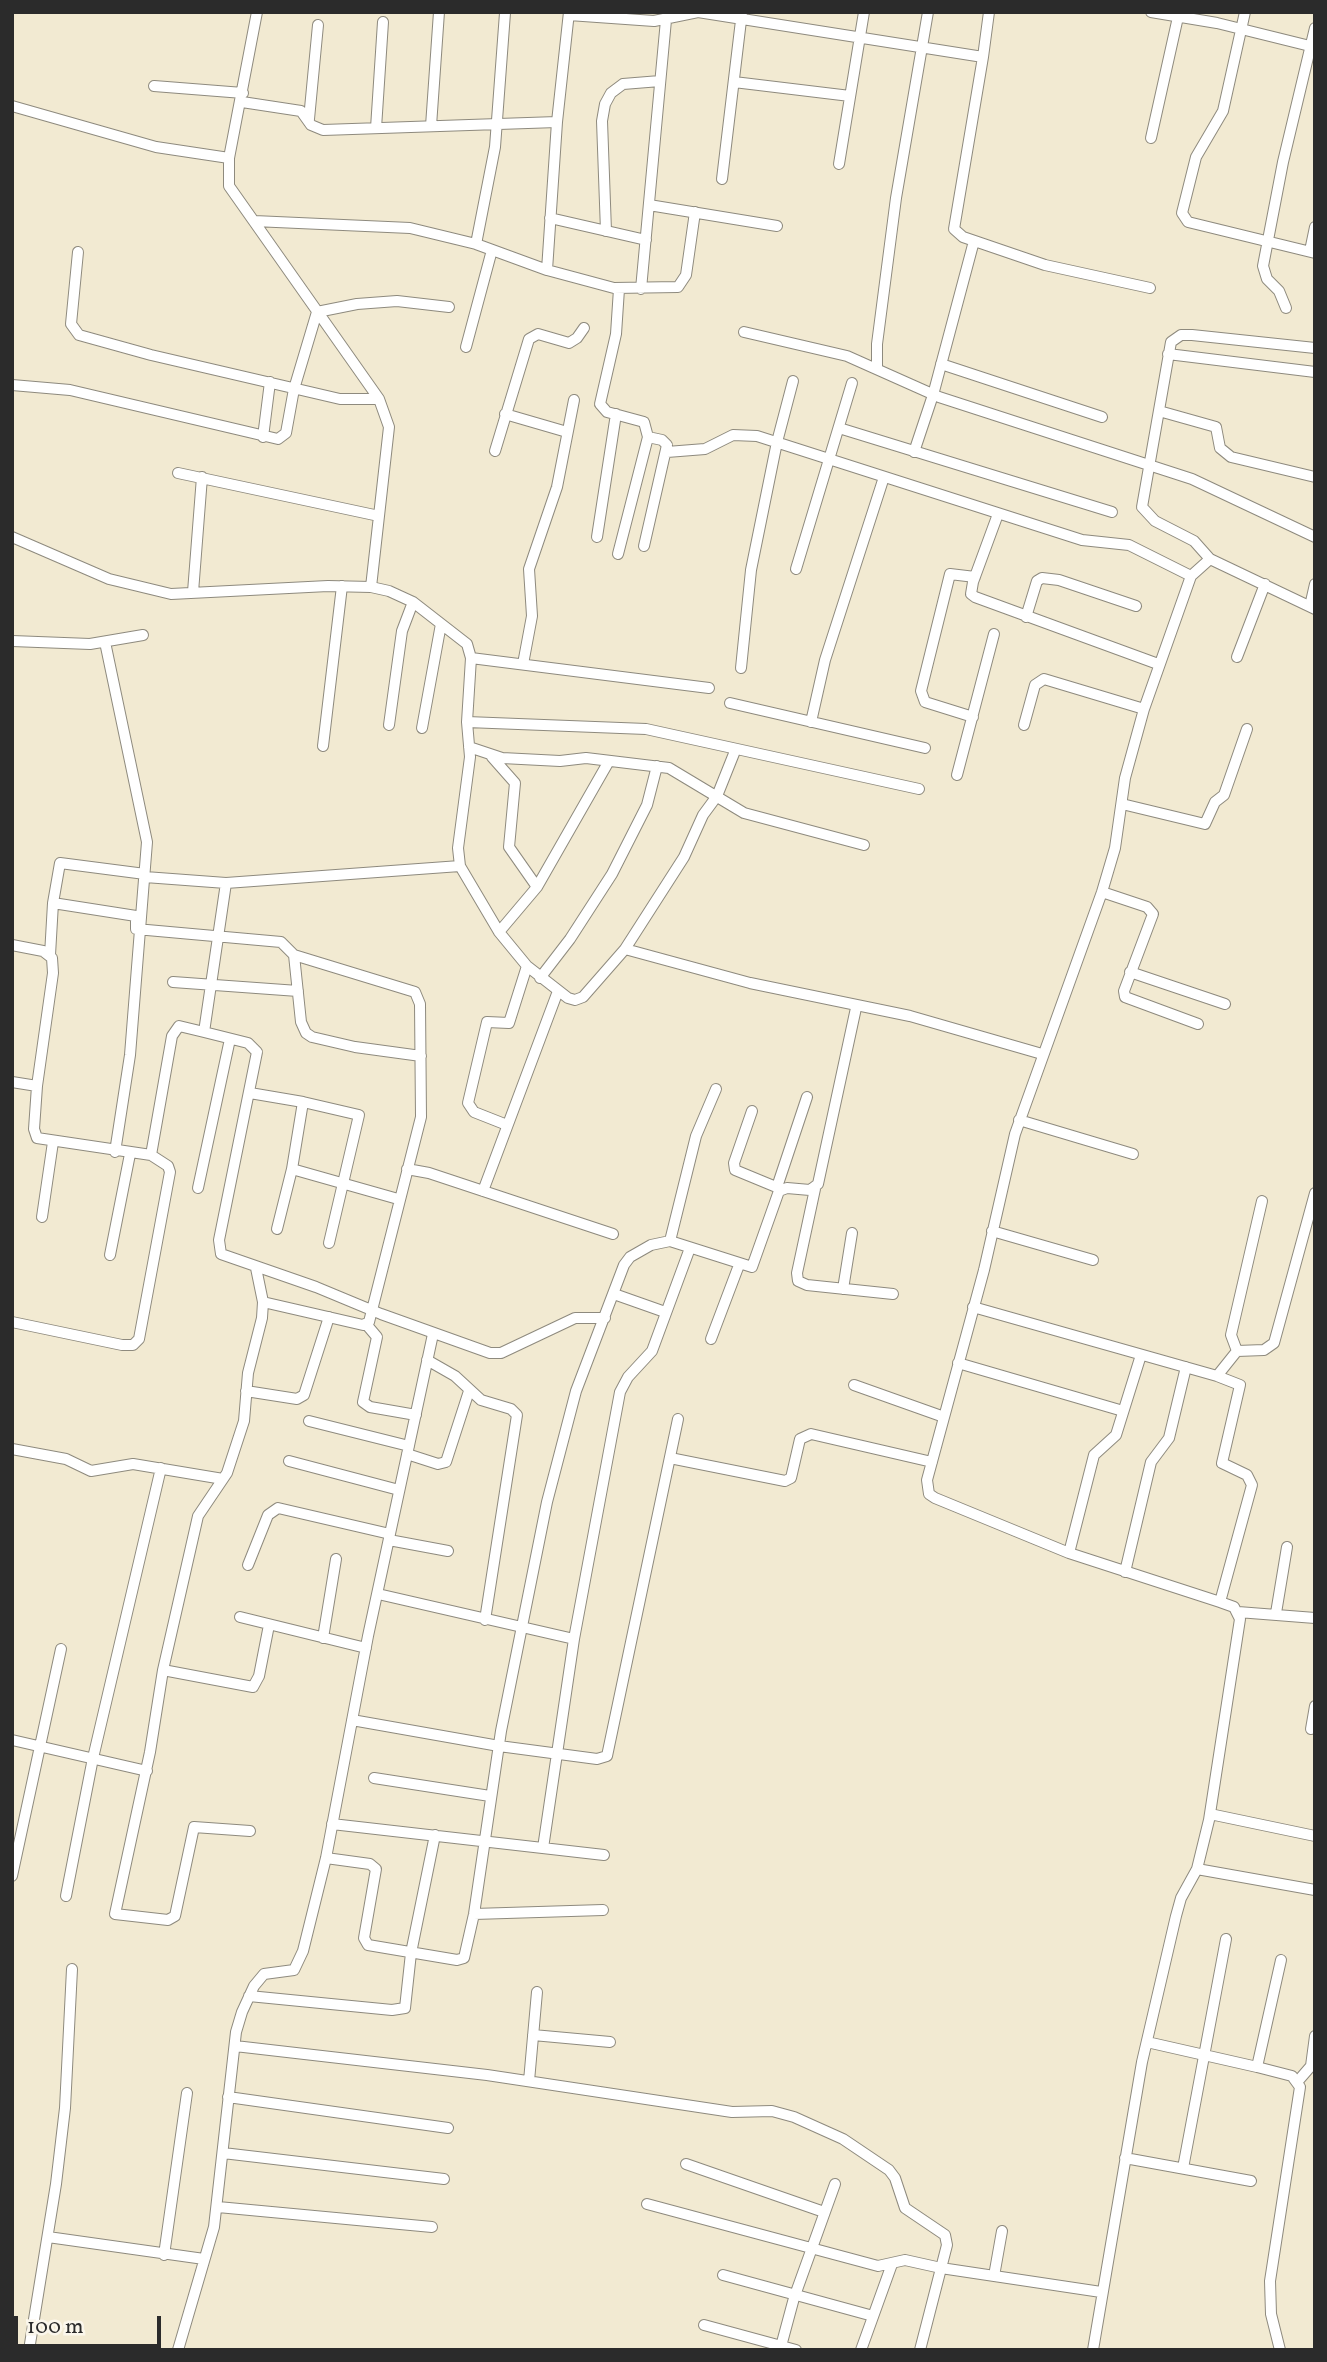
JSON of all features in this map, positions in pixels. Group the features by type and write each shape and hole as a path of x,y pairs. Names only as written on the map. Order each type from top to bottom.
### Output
{"street":[{"path":"257,12 243,97 229,158 229,186 379,400 389,427 371,587"},
{"path":"431,127 439,12"},
{"path":"547,270 557,122 569,14 666,20 698,12 742,16 983,57"},
{"path":"839,164 864,12"},
{"path":"877,368 879,323 896,198 928,12"},
{"path":"989,12 954,221 957,233 1045,265 1150,288"},
{"path":"1151,12 1313,47"},
{"path":"1245,12 1223,111 1196,157 1182,213 1188,222 1312,252 1315,227"},
{"path":"477,244 495,147 505,13"},
{"path":"723,179 742,16"},
{"path":"1152,138 1178,17"},
{"path":"641,289 666,20"},
{"path":"376,128 383,22"},
{"path":"309,120 318,25"},
{"path":"1286,308 1279,291 1265,274 1268,241 1313,47 1315,28"},
{"path":"606,231 602,121 605,104 611,93 623,84 660,81"},
{"path":"734,82 850,96"},
{"path":"154,86 243,97 301,111 315,128 323,130 557,122"},
{"path":"12,106 156,147 229,158"},
{"path":"649,205 777,226"},
{"path":"254,221 410,228 477,244 547,270 620,289 641,289 678,287 684,281 695,212"},
{"path":"550,218 646,240"},
{"path":"914,452 933,395 974,241"},
{"path":"466,346 492,250"},
{"path":"78,252 71,324 79,335 340,400 379,400"},
{"path":"618,554 648,436 644,422 603,409 600,396 616,334 620,289"},
{"path":"317,312 357,304 397,302 449,307"},
{"path":"12,385 70,390 278,439 286,433 294,389 317,312"},
{"path":"495,451 531,336 538,334 569,343 577,338 583,328"},
{"path":"744,332 847,356 933,395 1150,465 1232,496 1315,537"},
{"path":"1315,348 1181,335 1171,342 1142,507 1155,521 1194,541 1210,559 1312,607 1315,584"},
{"path":"1168,354 1315,372"},
{"path":"941,364 1102,417"},
{"path":"263,437 270,382"},
{"path":"741,668 751,570 776,442 793,382"},
{"path":"796,569 852,383"},
{"path":"523,664 532,616 529,569 557,487 574,400"},
{"path":"1158,411 1216,427 1220,448 1231,457 1315,477"},
{"path":"505,414 567,432"},
{"path":"597,537 616,414"},
{"path":"839,428 1112,512"},
{"path":"667,452 705,449 733,435 747,434 1082,540 1129,545 1191,576"},
{"path":"644,546 667,452 667,445 662,440 648,436"},
{"path":"178,472 379,516"},
{"path":"194,592 202,477"},
{"path":"811,722 825,660 884,477"},
{"path":"998,514 971,594 1026,617 1158,664"},
{"path":"12,537 108,579 172,594 371,587 413,602 467,644 471,658 467,722 469,747 458,848 460,866 469,886 499,932 527,967 573,1000 583,998 625,948 674,876 704,815 717,796 735,751"},
{"path":"1210,559 1191,576 1144,709 1125,778 1115,848 1102,892 1042,1054 1003,1174 992,1231 927,1488 935,1499 1069,1553 1220,1602 1238,1612 1315,1618"},
{"path":"973,717 925,702 921,691 950,574 975,577"},
{"path":"1026,617 1037,582 1042,578 1059,580 1136,606"},
{"path":"1237,657 1265,584"},
{"path":"323,746 341,586"},
{"path":"389,725 402,631 413,602"},
{"path":"422,728 441,624"},
{"path":"957,775 994,634"},
{"path":"12,642 105,642 144,635"},
{"path":"105,642 148,842 130,1055 115,1152"},
{"path":"471,658 709,688"},
{"path":"1024,725 1035,685 1044,680 1144,709"},
{"path":"730,703 925,748"},
{"path":"467,722 629,727 919,789"},
{"path":"1122,804 1205,824 1215,802 1224,795 1247,729"},
{"path":"469,747 492,756 560,761 586,758 657,766 675,771 744,813 864,845"},
{"path":"492,756 515,783 509,847 537,887"},
{"path":"499,932 537,887 609,761"},
{"path":"540,978 570,939 612,874 647,805 657,766"},
{"path":"12,1322 133,1345 139,1339 170,1172 168,1166 151,1155 53,1142 37,1138 34,1134 37,1086 53,973 50,955 53,903 60,863 145,876 226,883 460,866"},
{"path":"204,1032 216,935 226,883"},
{"path":"1102,892 1147,907 1153,915 1130,972 1124,991 1125,997 1198,1024"},
{"path":"53,903 136,916 136,929 281,942 294,955 415,992 420,1004 421,1117 366,1325"},
{"path":"12,945 50,955"},
{"path":"625,948 750,983 856,1008 910,1016 1042,1054"},
{"path":"294,955 301,1022 312,1037 421,1056"},
{"path":"507,1125 474,1112 468,1103 487,1022 509,1023 527,967"},
{"path":"1130,972 1224,1004"},
{"path":"173,982 298,991"},
{"path":"483,1191 558,991"},
{"path":"856,1008 797,1273 798,1281 807,1285 893,1294"},
{"path":"151,1155 172,1036 179,1026 247,1042 257,1052 218,1245 221,1254 316,1286 433,1334 496,1354 575,1318 605,1318"},
{"path":"198,1188 230,1040"},
{"path":"12,1082 37,1086"},
{"path":"670,1241 696,1136 716,1089"},
{"path":"250,1093 359,1114 329,1243"},
{"path":"326,1858 375,1867 377,1873 366,1943 411,1953 457,1960 464,1958 474,1914 499,1745 547,1502 576,1391 627,1260 656,1243 670,1241 738,1265 752,1267 757,1262 807,1097"},
{"path":"277,1229 292,1169 303,1102"},
{"path":"752,1111 734,1170 779,1188 815,1189"},
{"path":"1019,1121 1133,1154"},
{"path":"42,1217 53,1142"},
{"path":"110,1255 130,1154"},
{"path":"292,1169 398,1199"},
{"path":"407,1169 429,1173 613,1234"},
{"path":"1217,1376 1237,1351 1264,1350 1274,1342 1315,1193"},
{"path":"1237,1351 1231,1335 1262,1201"},
{"path":"992,1231 1093,1260"},
{"path":"843,1289 852,1233"},
{"path":"543,1848 574,1639 621,1392 628,1377 652,1351 690,1248"},
{"path":"711,1339 738,1265"},
{"path":"250,1830 194,1827 175,1916 168,1920 119,1917 114,1910 147,1771 163,1670 198,1516 223,1479 244,1421 246,1391 262,1302 256,1268"},
{"path":"614,1294 666,1312"},
{"path":"262,1302 366,1325 377,1338 363,1402 370,1407 416,1415"},
{"path":"973,1307 1237,1383 1240,1388 1222,1463 1247,1475 1252,1481 1220,1602"},
{"path":"246,1391 297,1399 304,1395 329,1317"},
{"path":"178,2350 218,2207 236,2032 249,1996 264,1974 293,1970 298,1966 326,1858 366,1648 433,1334"},
{"path":"1069,1553 1094,1455 1114,1438 1141,1354"},
{"path":"428,1360 455,1376 481,1400 511,1409 518,1418 485,1620"},
{"path":"958,1363 1123,1411"},
{"path":"1125,1572 1151,1462 1169,1438 1186,1367"},
{"path":"854,1385 944,1418"},
{"path":"309,1421 408,1450 438,1464 446,1462 470,1391"},
{"path":"352,1720 556,1754 604,1759 609,1753 677,1419"},
{"path":"670,1458 785,1481 791,1478 800,1439 811,1434 932,1462"},
{"path":"12,1449 66,1459 91,1471 118,1464 161,1468 223,1479"},
{"path":"289,1461 399,1490"},
{"path":"66,1896 93,1758 161,1468"},
{"path":"248,1565 268,1515 278,1508 448,1550"},
{"path":"1276,1613 1287,1547"},
{"path":"323,1638 336,1559"},
{"path":"378,1594 521,1629 574,1639"},
{"path":"1093,2350 1101,2292 1147,2042 1176,1916 1197,1868 1210,1814 1238,1638 1238,1612"},
{"path":"240,1617 366,1648"},
{"path":"163,1670 253,1687 259,1676 270,1625"},
{"path":"12,1876 61,1649"},
{"path":"1311,1729 1315,1706"},
{"path":"12,1740 147,1771"},
{"path":"374,1778 490,1797"},
{"path":"1210,1814 1315,1836"},
{"path":"332,1824 604,1855"},
{"path":"249,1996 402,2010 406,2006 411,1953 435,1835"},
{"path":"1197,1868 1315,1891"},
{"path":"474,1914 603,1910"},
{"path":"1183,2168 1226,1939"},
{"path":"1257,2067 1281,1960"},
{"path":"29,2350 48,2237 65,2108 72,1969"},
{"path":"529,2081 537,1992"},
{"path":"533,2035 610,2042"},
{"path":"1298,2081 1311,2066 1315,2036"},
{"path":"1147,2042 1292,2076 1298,2081 1300,2095 1270,2281 1271,2314 1280,2350"},
{"path":"235,2046 529,2081 732,2112 782,2113 806,2122 843,2139 889,2170 895,2178 905,2208 945,2235 947,2245 920,2350"},
{"path":"164,2255 187,2093"},
{"path":"228,2097 448,2128"},
{"path":"223,2152 444,2179"},
{"path":"1125,2158 1251,2180"},
{"path":"686,2164 824,2213"},
{"path":"780,2348 835,2184"},
{"path":"647,2204 877,2266 905,2260 1101,2292"},
{"path":"218,2207 432,2227"},
{"path":"994,2276 1002,2231"},
{"path":"48,2237 204,2259"},
{"path":"862,2350 892,2264"},
{"path":"723,2275 873,2316"},
{"path":"704,2325 780,2348 796,2350"}]}
